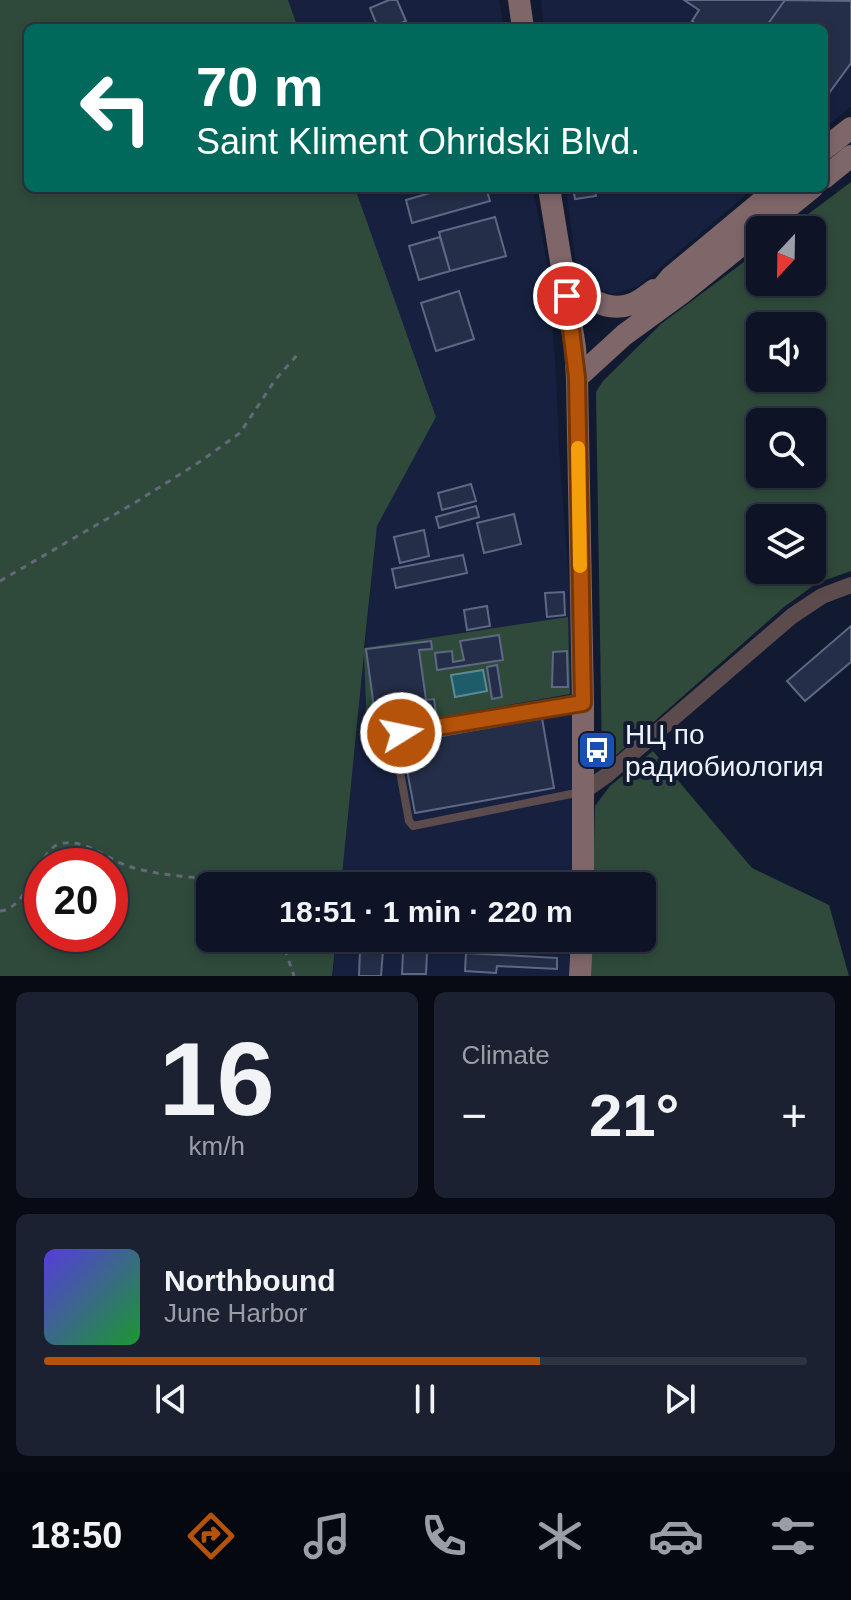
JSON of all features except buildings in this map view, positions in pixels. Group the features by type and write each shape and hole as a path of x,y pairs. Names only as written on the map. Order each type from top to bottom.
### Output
{"main road":[{"path":"519,0 522,24"},
{"path":"828,146 851,128"},
{"path":"828,175 851,156"},
{"path":"550,192 575,347 577,378 583,872"},
{"path":"559,253 567,274 587,297 604,305 631,304 671,277 773,192"},
{"path":"577,378 624,335 683,292 807,192"},
{"path":"624,335 671,277"},
{"path":"580,976 581,952"}],"street":[{"path":"583,792 607,775 792,616 822,596 851,585"}],"lane":[{"path":"583,703 401,733 394,739 409,821 413,826 583,792"}],"path":[{"path":"0,581 136,502 240,433 275,380 298,354"},
{"path":"0,911 7,911 19,900 49,850 58,844 85,846 126,865 196,875"},
{"path":"286,952 294,976"}],"shaded area":[{"path":"0,0 288,0 297,24 24,24 24,192 356,192 436,417 377,526 364,648 568,617 570,694 367,730 364,654 342,872 196,872 196,952 335,952 332,976 0,976"},
{"path":"288,0 499,0 503,24 297,24"},
{"path":"541,0 851,0 851,106 828,126 828,24 544,24"},
{"path":"851,182 851,571 826,580 826,504 746,504 746,584 816,584 784,607 614,757 602,758 596,392 603,381 661,324 746,260 746,296 826,296 826,216 806,216"},
{"path":"356,192 534,192 548,269 556,375 582,753 583,872 342,872 377,526 436,417"},
{"path":"567,192 749,192 638,286 612,294 588,285 576,263"},
{"path":"483,670 487,691 455,697 451,675"},
{"path":"653,751 752,868 829,905 849,976 587,976 589,952 656,952 656,872 593,872 595,806 610,786"},
{"path":"335,952 581,952 580,976 333,976"}],"slow traffic":[{"path":"578,448 580,566"}],"place":[{"name":"НЦ по радиобиология","path":"597,750"}],"route":[{"path":"401,733 583,703 577,378 567,296"}]}
